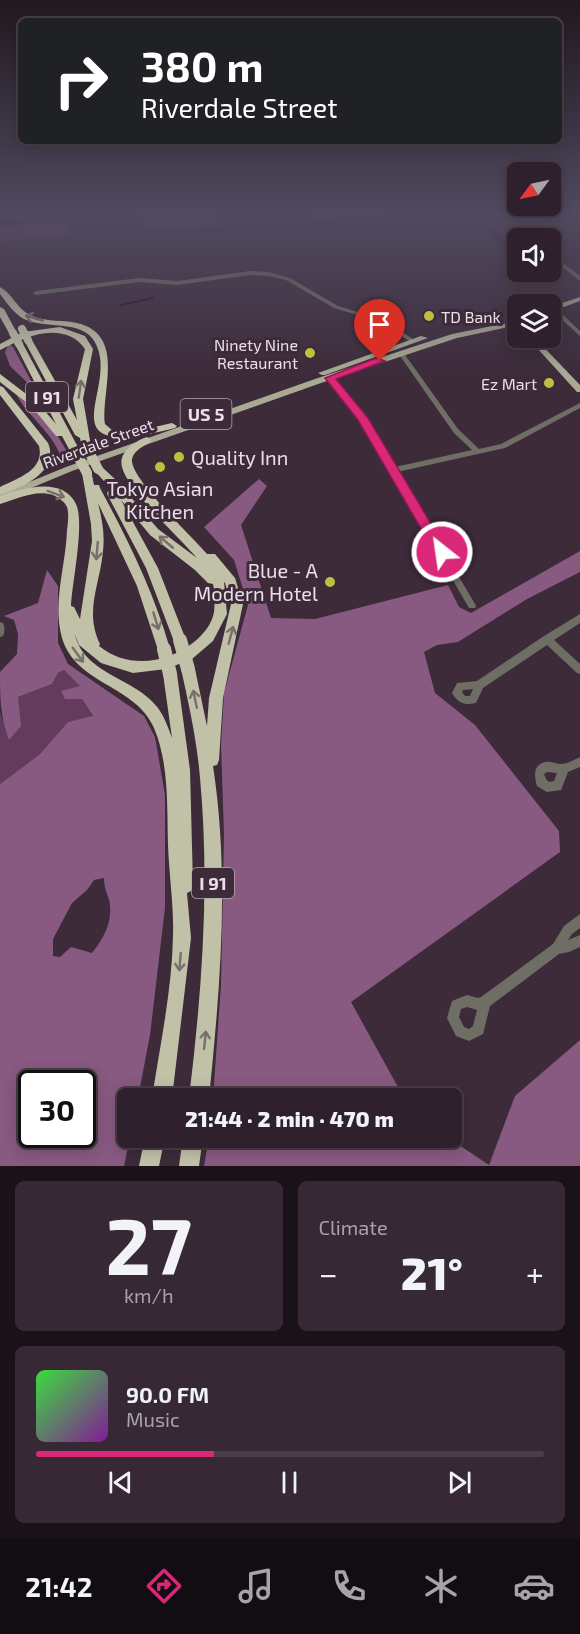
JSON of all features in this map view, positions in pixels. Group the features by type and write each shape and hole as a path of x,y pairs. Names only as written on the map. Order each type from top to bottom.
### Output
{"highway":[{"name":"I 91","path":"0,289 17,331 93,471 139,574 151,604 170,674 185,794 185,875 182,938 163,1088"},
{"path":"0,289 27,317 72,325 93,334 101,348 103,370 99,418 106,430 120,436 134,436 172,426"},
{"name":"I 91","path":"0,309 17,331"},
{"path":"0,347 20,336 49,330 71,331 89,338 99,351 103,370"},
{"path":"0,377 35,405 64,441 81,448 78,399 89,353 88,345 75,334 49,330"},
{"path":"0,388 47,452 43,466 0,491"},
{"path":"0,396 41,441"},
{"path":"68,579 71,614 83,641 104,659 126,665 156,666 181,658 205,640 219,619 222,597 216,574 127,467 128,454 133,448 147,440"},
{"name":"I 91","path":"93,471 152,568 189,669 206,761 212,839 211,974 200,1088"},
{"path":"93,471 111,480 126,502 154,532 210,577 220,597 219,619"},
{"path":"93,471 98,539 97,562 86,613 86,626 91,641 99,651 126,665"},
{"path":"134,477 223,570 236,593 236,614 219,680 213,716 212,839"},
{"path":"0,499 44,490 58,493 69,500 73,513 66,624 75,653 93,671 144,703 156,716 162,729 174,800 182,938"},
{"path":"149,1166 153,1148"},
{"path":"189,1166 191,1148"}],"main road":[{"path":"561,309 580,299"},
{"path":"561,311 580,305"},
{"name":"Riverdale Street","path":"0,499 51,475 330,378 398,350 413,341 507,323"},
{"name":"Riverdale Street","path":"0,491 172,426 398,350 507,323"},
{"path":"318,381 408,347 413,341 429,344"},
{"path":"540,348 580,390"}],"street":[{"path":"565,266 580,279"},
{"path":"36,293 139,280 175,283 266,273 285,278 331,304 375,318 413,341"},
{"path":"561,319 580,334"},
{"path":"396,331 400,338 398,350 456,431 478,452"},
{"path":"330,378 350,400 394,470 472,606"},
{"path":"394,470 508,444 580,405"},
{"path":"479,685 580,618"},
{"path":"0,626 0,633"},
{"path":"547,639 580,670"},
{"path":"564,769 580,762"},
{"path":"484,1003 557,948 568,930 580,920"},
{"path":"557,948 569,946 580,940"}],"shaded area":[{"path":"9,344 13,347 37,392 10,366 5,352"},
{"path":"16,394 51,425 71,458 62,461 48,434 27,411"},
{"path":"259,479 267,486 241,525 271,618 315,619 448,585 459,607 471,613 580,551 580,572 527,599 458,642 437,645 424,652 435,693 475,725 559,831 560,852 351,1002 398,1088 214,1088 221,985 224,834 221,745 224,693 248,605 234,560 204,527"},
{"path":"47,570 58,586 58,643 68,664 144,716 155,737 165,795 165,908 150,1035 140,1088 117,1088 117,1148 128,1148 124,1166 0,1166 0,784 40,754 68,722 93,716 82,699 65,699 61,691 80,686 64,670 58,673 52,684 18,697 21,726 9,740 1,706 0,672 17,654 18,634 14,620 4,616 38,603","holes":["104,878 110,912 108,925 92,953 71,947 60,957 53,956 53,939 72,903 87,890 94,880"]},
{"path":"64,670 81,686 82,699 93,717 68,722 40,754 0,784 0,712 10,740 18,697 52,684 58,673"},
{"path":"580,1040 580,1166 204,1166 207,1148 462,1147 489,1165 515,1096"}],"waterway":[{"path":"121,305 153,298"}],"place":[{"name":"TD Bank","path":"429,316"},
{"name":"Ninety Nine Restaurant","path":"310,353"},
{"name":"Ez Mart","path":"549,383"},
{"name":"Quality Inn","path":"179,457"},
{"name":"Tokyo Asian Kitchen","path":"160,467"},
{"name":"Blue - A Modern Hotel","path":"330,582"}],"route":[{"path":"380,361 330,378 350,400 362,418 442,552"}]}
